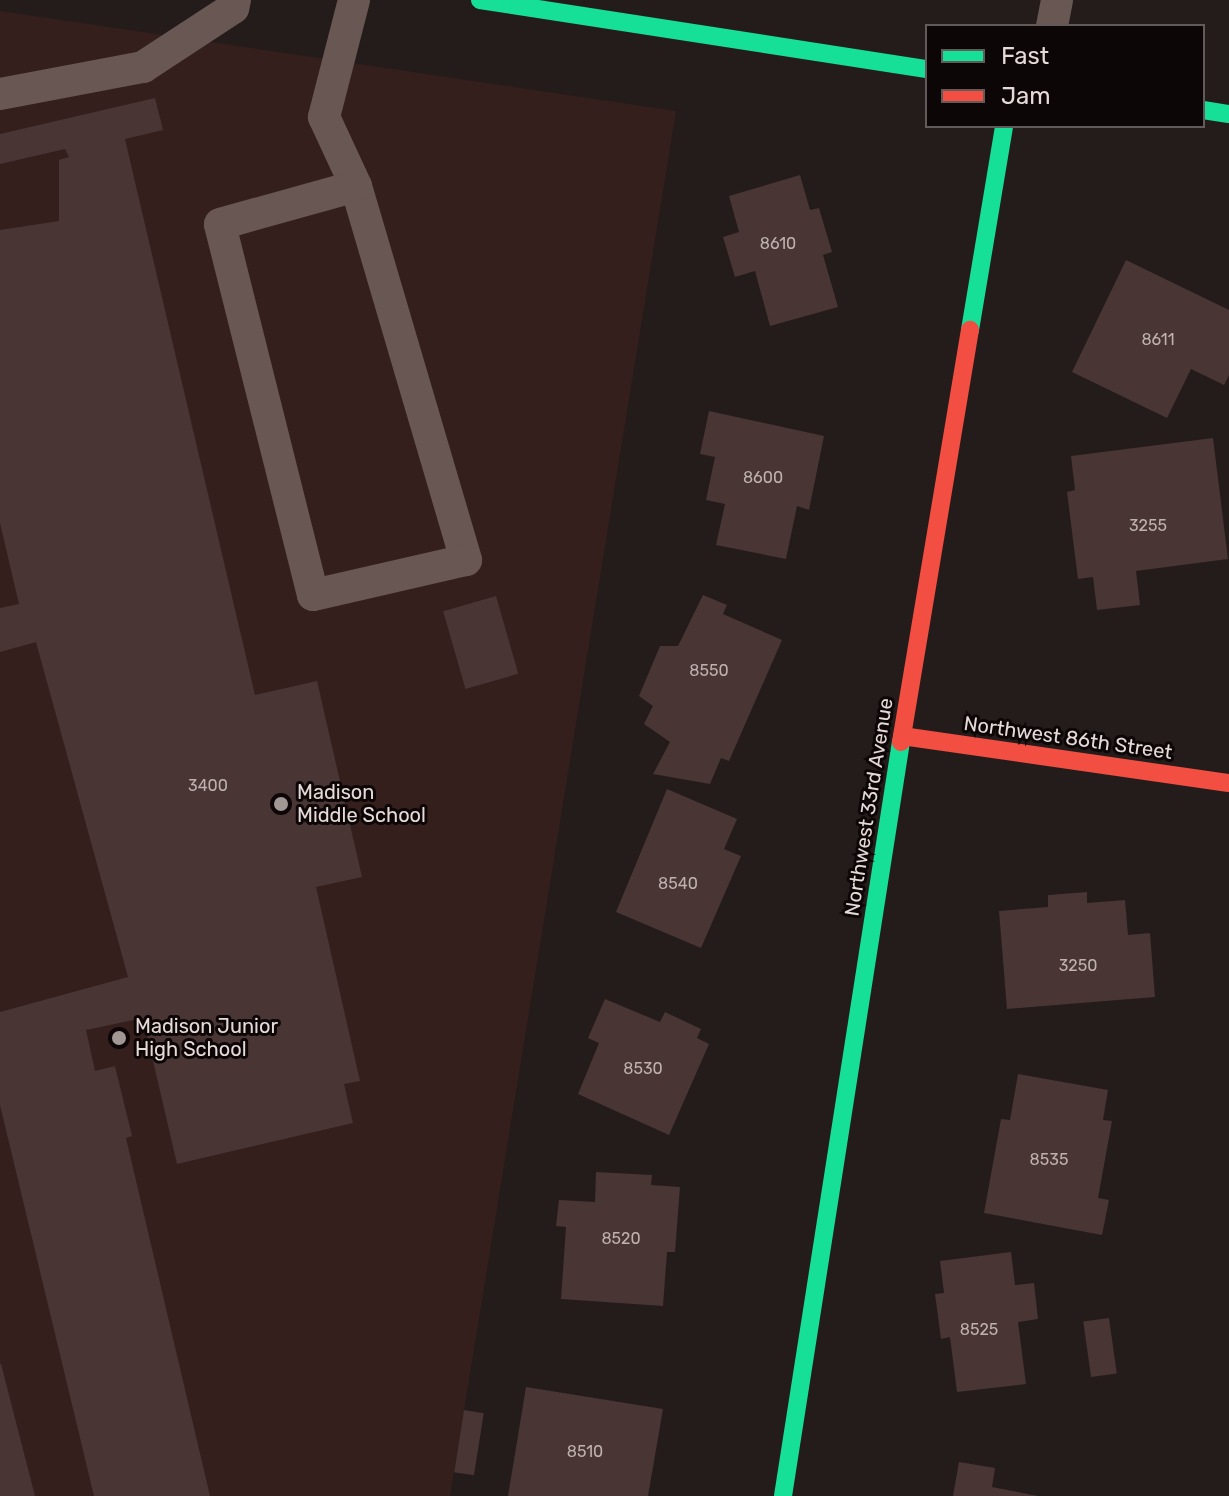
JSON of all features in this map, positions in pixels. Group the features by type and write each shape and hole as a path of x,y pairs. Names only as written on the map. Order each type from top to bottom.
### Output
{"street":[{"path":"480,0 925,69"},
{"path":"1205,110 1229,114"},
{"name":"Northwest 33rd Avenue","path":"783,1496 902,736 1004,128"},
{"name":"Northwest 86th Street","path":"902,736 1229,783"}],"lane":[{"path":"0,94 143,67 233,8 235,0"},
{"path":"354,0 324,117 356,186 466,560 313,595 220,224 356,186"},
{"path":"1052,24 1057,0"}],"shaded area":[{"name":"Madison Middle School","path":"0,11 676,111 450,1496 0,1496"}],"building":[{"path":"155,98 163,130 125,139 255,695 317,681 362,877 316,887 360,1081 344,1084 353,1123 177,1164 143,1018 86,1030 95,1071 115,1066 132,1136 126,1138 210,1496 94,1496 0,1105 0,1012 128,977 36,642 0,652 0,608 19,604 0,523 0,230 59,221 59,160 69,157 65,149 0,164 0,134"},
{"path":"800,175 810,210 819,208 832,252 823,255 838,307 770,326 755,271 735,277 723,237 739,232 729,196"},
{"path":"1126,260 1229,310 1229,375 1224,385 1191,369 1167,418 1072,372"},
{"path":"709,411 824,436 809,510 797,506 786,559 716,545 725,504 706,500 715,457 700,454"},
{"path":"1213,438 1228,559 1136,571 1140,605 1097,610 1093,577 1078,579 1067,492 1075,490 1071,456"},
{"path":"703,595 727,605 723,614 782,640 729,761 721,758 710,784 653,774 670,742 644,724 653,706 639,696 660,646 678,646"},
{"path":"496,596 518,674 465,689 443,611"},
{"path":"667,789 737,819 724,849 741,856 701,948 616,912"},
{"path":"1087,892 1087,903 1125,900 1128,935 1150,933 1155,997 1007,1009 999,911 1048,907 1048,895"},
{"path":"605,999 660,1022 665,1012 701,1029 697,1038 709,1044 669,1135 578,1094 599,1043 588,1038"},
{"path":"1018,1074 1108,1090 1103,1120 1112,1121 1098,1198 1109,1200 1102,1235 984,1213 1001,1119 1010,1120"},
{"path":"596,1172 652,1175 651,1185 680,1187 675,1252 667,1252 663,1306 561,1299 566,1227 556,1226 559,1200 595,1202"},
{"path":"1011,1252 1015,1285 1034,1283 1038,1319 1018,1322 1026,1384 957,1392 950,1337 941,1339 935,1294 944,1293 940,1261"},
{"path":"1109,1318 1117,1373 1091,1377 1083,1322"},
{"path":"1,1364 35,1496 0,1496"},
{"path":"526,1387 663,1409 648,1496 508,1496"},
{"path":"464,1410 484,1413 474,1475 454,1472"},
{"path":"959,1462 995,1468 992,1487 1038,1496 953,1496"}],"traffic: fast":[{"path":"480,0 925,69"},
{"path":"1205,110 1229,114"},
{"path":"970,330 1004,128"},
{"path":"783,1496 901,742"}],"traffic: jam":[{"path":"901,742 970,330"},
{"path":"902,736 1229,783"}],"place":[{"name":"Madison Middle School","path":"281,804"},
{"name":"Madison Junior High School","path":"119,1038"}]}
